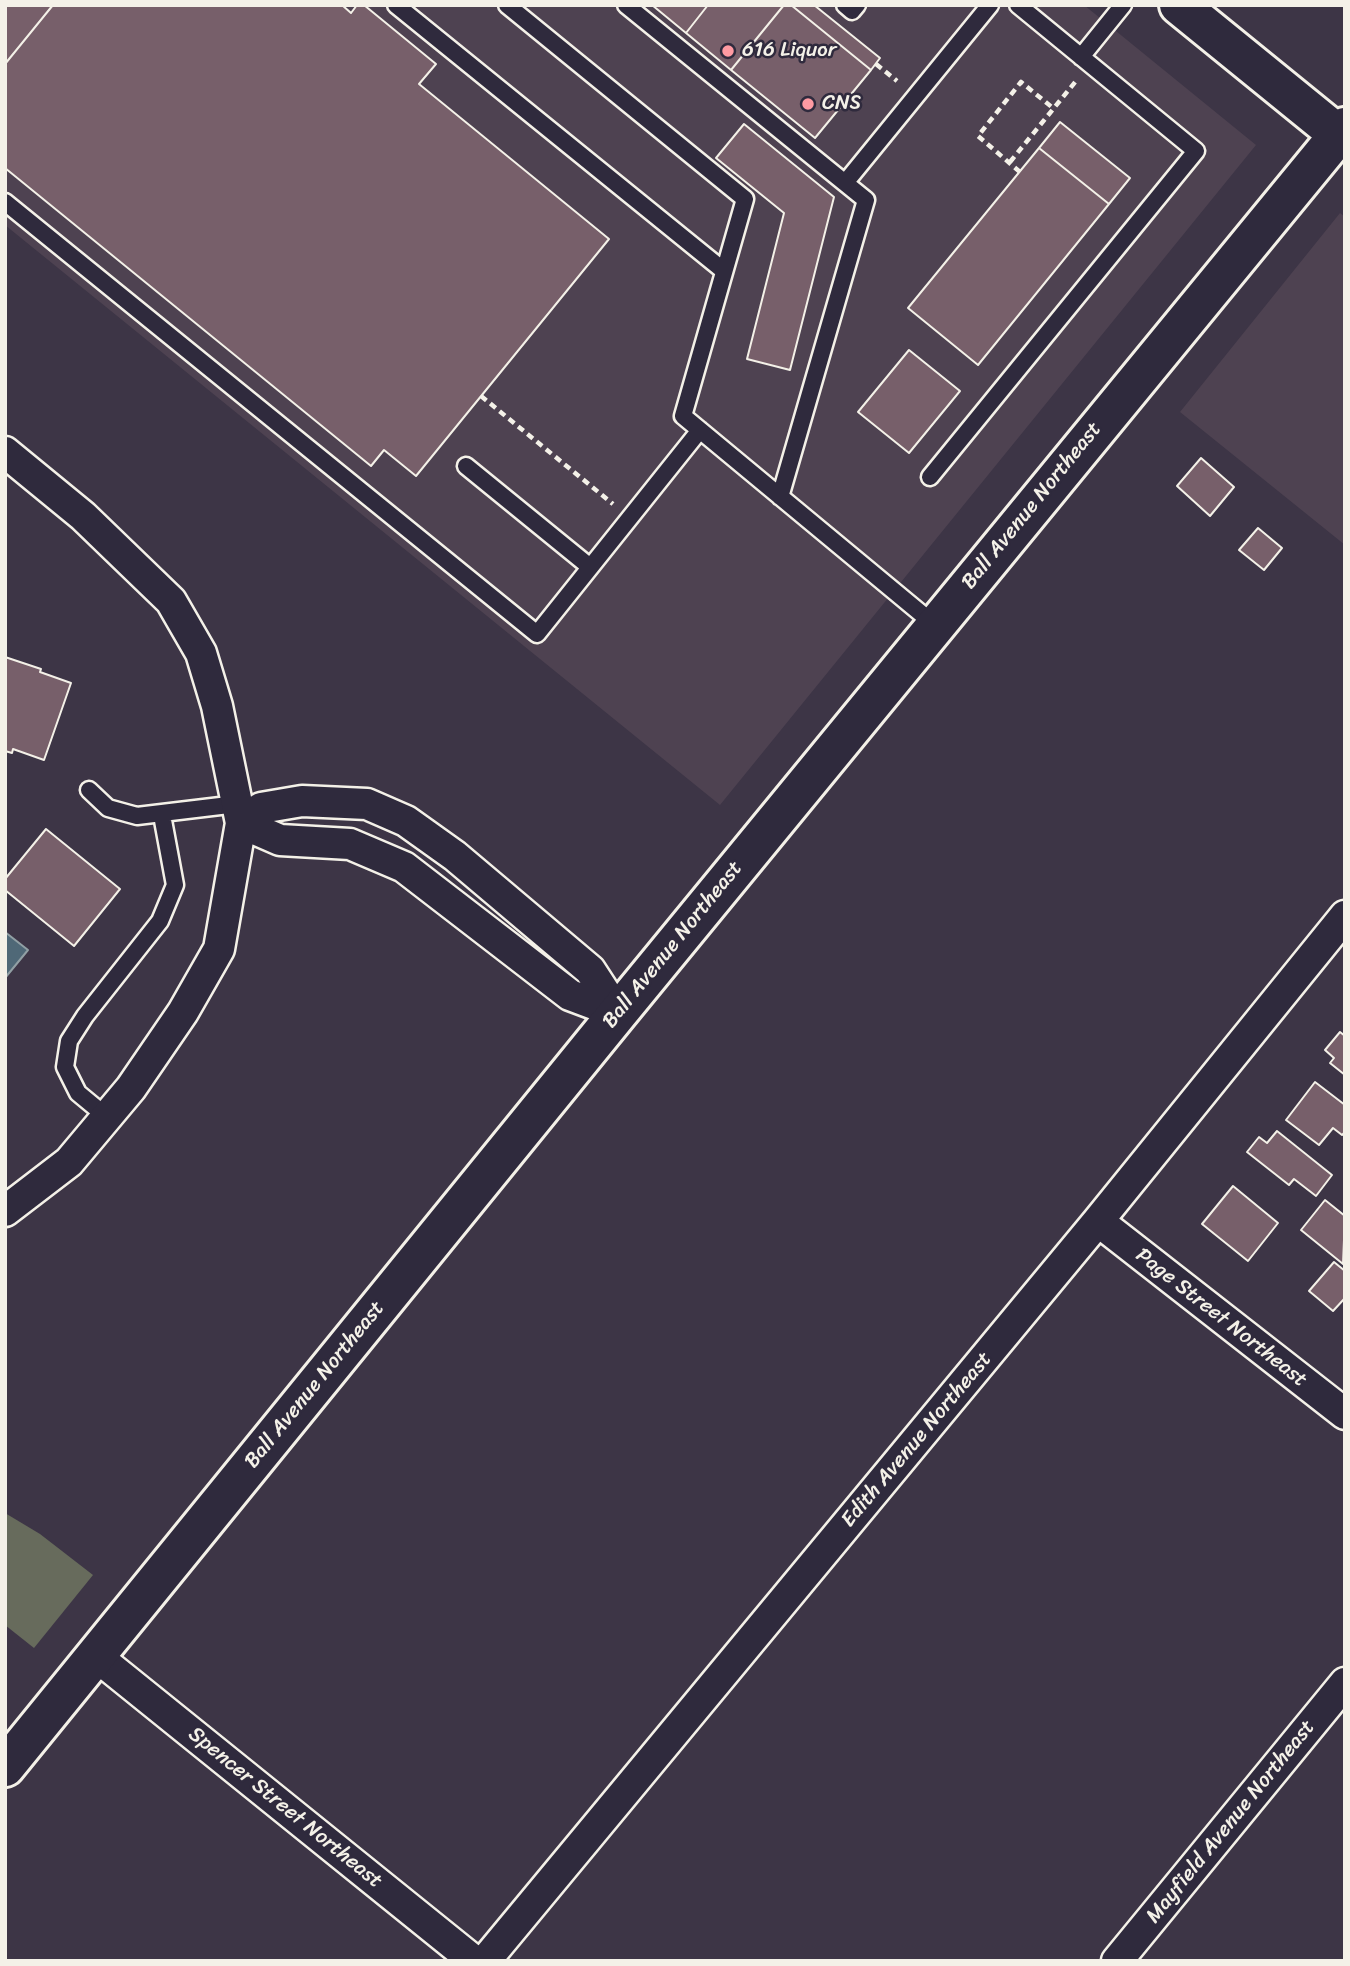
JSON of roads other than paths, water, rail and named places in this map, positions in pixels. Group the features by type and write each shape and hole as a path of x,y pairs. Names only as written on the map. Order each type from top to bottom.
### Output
{"street":[{"path":"1179,5 1342,134"},
{"name":"Ball Avenue Northeast","path":"5,1767 935,625 1342,134"},
{"path":"5,452 83,516 171,601 201,653 217,706 239,814 219,949 183,1012 131,1088 69,1162 5,1211"},
{"path":"239,814 302,801 367,804 406,821 454,856 590,970 618,1013"},
{"path":"239,814 280,840 350,844 404,867 570,995 618,1013"},
{"name":"Edith Avenue Northeast","path":"485,1961 1098,1221 1345,916"},
{"name":"Page Street Northeast","path":"1098,1221 1345,1413"},
{"name":"Spencer Street Northeast","path":"96,1656 474,1961"},
{"name":"Mayfield Avenue Northeast","path":"1116,1961 1345,1683"}],"lane":[{"path":"396,5 724,271"},
{"path":"507,5 745,198 683,416 935,625"},
{"path":"626,5 866,200 780,496"},
{"path":"845,5 852,11 857,5"},
{"path":"845,183 990,5"},
{"path":"930,477 1196,151 1018,5"},
{"path":"1085,60 1123,5"},
{"path":"5,202 537,634 700,430"},
{"path":"466,466 590,567"},
{"path":"89,790 108,808 137,816 239,814"},
{"path":"107,1117 78,1093 65,1067 69,1041 85,1016 160,921 175,885 162,815"}],"water":[{"path":"5,932 28,950 5,978"}],"place":[{"name":"616 Liquor","path":"728,51"},
{"name":"CNS","path":"808,104"}]}
